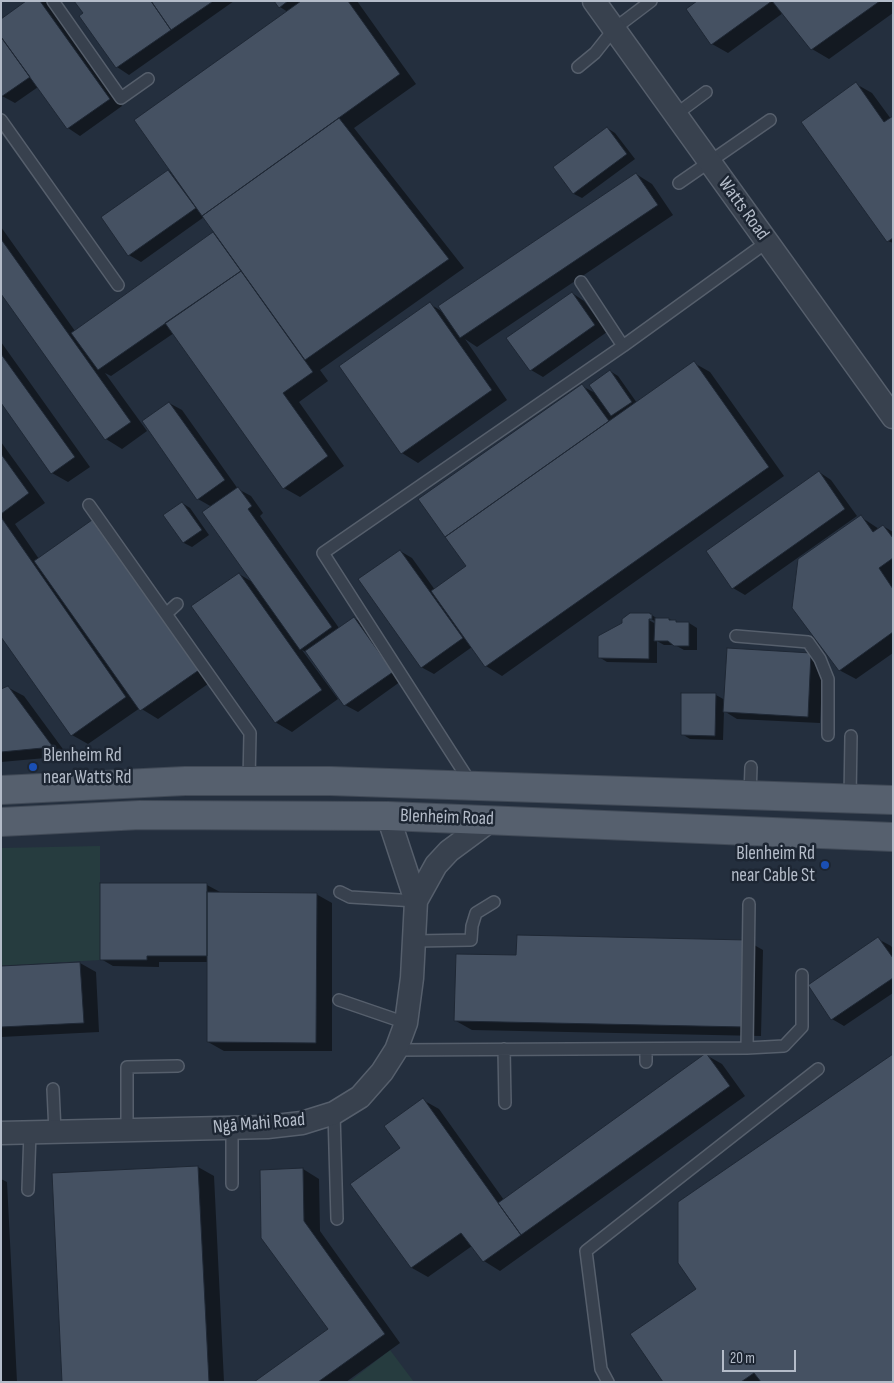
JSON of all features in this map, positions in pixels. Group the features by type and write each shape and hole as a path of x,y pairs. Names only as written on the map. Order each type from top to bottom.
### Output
{"main road":[{"name":"Blenheim Road","path":"1,790 185,781 249,781 473,786 893,800"},
{"path":"93,785 93,818"},
{"name":"Blenheim Road","path":"1,822 140,815 388,816 893,837"}],"street":[{"name":"Watts Road","path":"594,1 893,417"},
{"name":"Ngā Mahi Road","path":"1,1133 267,1127 302,1123 334,1113 360,1097 382,1072 396,1050 406,1023 415,941 416,901 388,816"},
{"name":"Ngā Mahi Road","path":"416,901 436,865 449,852 490,820"}],"lane":[{"path":"53,1 121,98 148,79"},
{"path":"578,67 596,53 614,29 651,1"},
{"path":"675,115 706,92"},
{"path":"1,120 118,285"},
{"path":"679,183 770,120"},
{"path":"473,786 323,553 624,346 767,242"},
{"path":"581,282 624,346"},
{"path":"89,505 250,733 249,781"},
{"path":"166,614 177,604"},
{"path":"736,636 808,642 820,659 828,679 828,735"},
{"path":"850,799 851,736"},
{"path":"750,795 751,767"},
{"path":"340,892 350,897 416,901"},
{"path":"415,941 471,940 476,912 494,902"},
{"path":"747,1048 749,904"},
{"path":"396,1050 747,1048 784,1046 802,1027 802,975"},
{"path":"339,1000 406,1023"},
{"path":"646,1048 646,1062"},
{"path":"504,1049 504,1103"},
{"path":"127,1130 127,1066 178,1066"},
{"path":"608,1382 601,1369 586,1251 818,1069"},
{"path":"53,1090 55,1132"},
{"path":"334,1113 337,1219"},
{"path":"232,1128 232,1184"},
{"path":"28,1190 30,1132"}],"green space":[{"path":"100,846 100,960 1,966 1,848"},
{"path":"390,1350 414,1382 349,1382"}],"building":[{"path":"26,1 40,1 110,99 67,129 1,37 1,19"},
{"path":"74,1 151,1 171,30 116,68 79,16 83,13"},
{"path":"151,1 211,1 212,2 171,30"},
{"path":"274,1 288,1 279,8"},
{"path":"301,1 348,1 400,74 202,216 134,120"},
{"path":"697,1 772,1 711,45 686,9"},
{"path":"772,1 880,1 811,50"},
{"path":"1,37 30,77 1,97"},
{"path":"856,82 884,122 893,116 893,238 887,242 801,122"},
{"path":"339,118 449,259 305,360 202,216"},
{"path":"607,127 627,154 573,194 553,167"},
{"path":"168,170 196,208 128,256 101,217"},
{"path":"636,173 658,205 460,338 438,306"},
{"path":"213,232 241,271 98,370 71,333"},
{"path":"1,239 131,422 105,440 1,294"},
{"path":"241,271 313,372 283,393 328,456 283,489 165,323"},
{"path":"572,292 595,325 530,371 506,338"},
{"path":"430,302 492,390 401,454 339,366"},
{"path":"1,354 75,457 51,474 1,403"},
{"path":"694,361 769,467 485,667 431,591 466,566 445,537"},
{"path":"610,370 632,402 611,416 589,385"},
{"path":"582,384 609,421 445,537 418,499"},
{"path":"169,402 225,480 197,500 142,421"},
{"path":"1,454 29,493 1,514"},
{"path":"819,471 845,509 732,589 706,551"},
{"path":"238,487 252,506 248,509 332,627 300,650 202,512"},
{"path":"182,502 202,530 183,543 163,515"},
{"path":"861,515 873,532 883,525 893,538 893,558 879,568 893,589 893,632 839,671 792,608 798,559"},
{"path":"1,517 126,697 71,736 1,637"},
{"path":"92,520 199,670 140,711 34,561"},
{"path":"400,550 463,638 421,668 358,579"},
{"path":"239,573 322,690 275,723 191,606"},
{"path":"630,613 652,614 652,619 649,619 649,659 598,658 598,636 622,623 622,619"},
{"path":"354,617 393,672 344,706 305,651"},
{"path":"655,618 669,618 669,620 676,620 676,622 689,622 689,646 674,646 668,641 654,641"},
{"path":"727,648 811,653 808,717 723,712"},
{"path":"8,686 53,747 1,752 1,689"},
{"path":"681,693 716,693 715,736 681,735"},
{"path":"100,883 207,883 207,956 147,956 147,960 100,960"},
{"path":"207,892 317,893 316,1043 207,1042"},
{"path":"517,935 747,940 745,1027 454,1021 456,954 516,955"},
{"path":"878,937 893,958 893,978 831,1020 808,985"},
{"path":"80,962 84,1023 1,1027 1,966"},
{"path":"706,1053 730,1086 521,1235 498,1203"},
{"path":"893,1054 893,1382 761,1382 754,1373 741,1382 663,1382 630,1334 696,1289 678,1263 678,1202"},
{"path":"423,1098 521,1235 483,1262 461,1233 411,1268 350,1184 400,1148 384,1126"},
{"path":"198,1166 209,1382 62,1382 52,1173"},
{"path":"303,1168 304,1221 385,1334 318,1382 254,1382 328,1329 261,1238 260,1170"}],"place":[{"name":"Blenheim Rd near Watts Rd","path":"33,767"},
{"name":"Blenheim Rd near Cable St","path":"825,865"}]}
